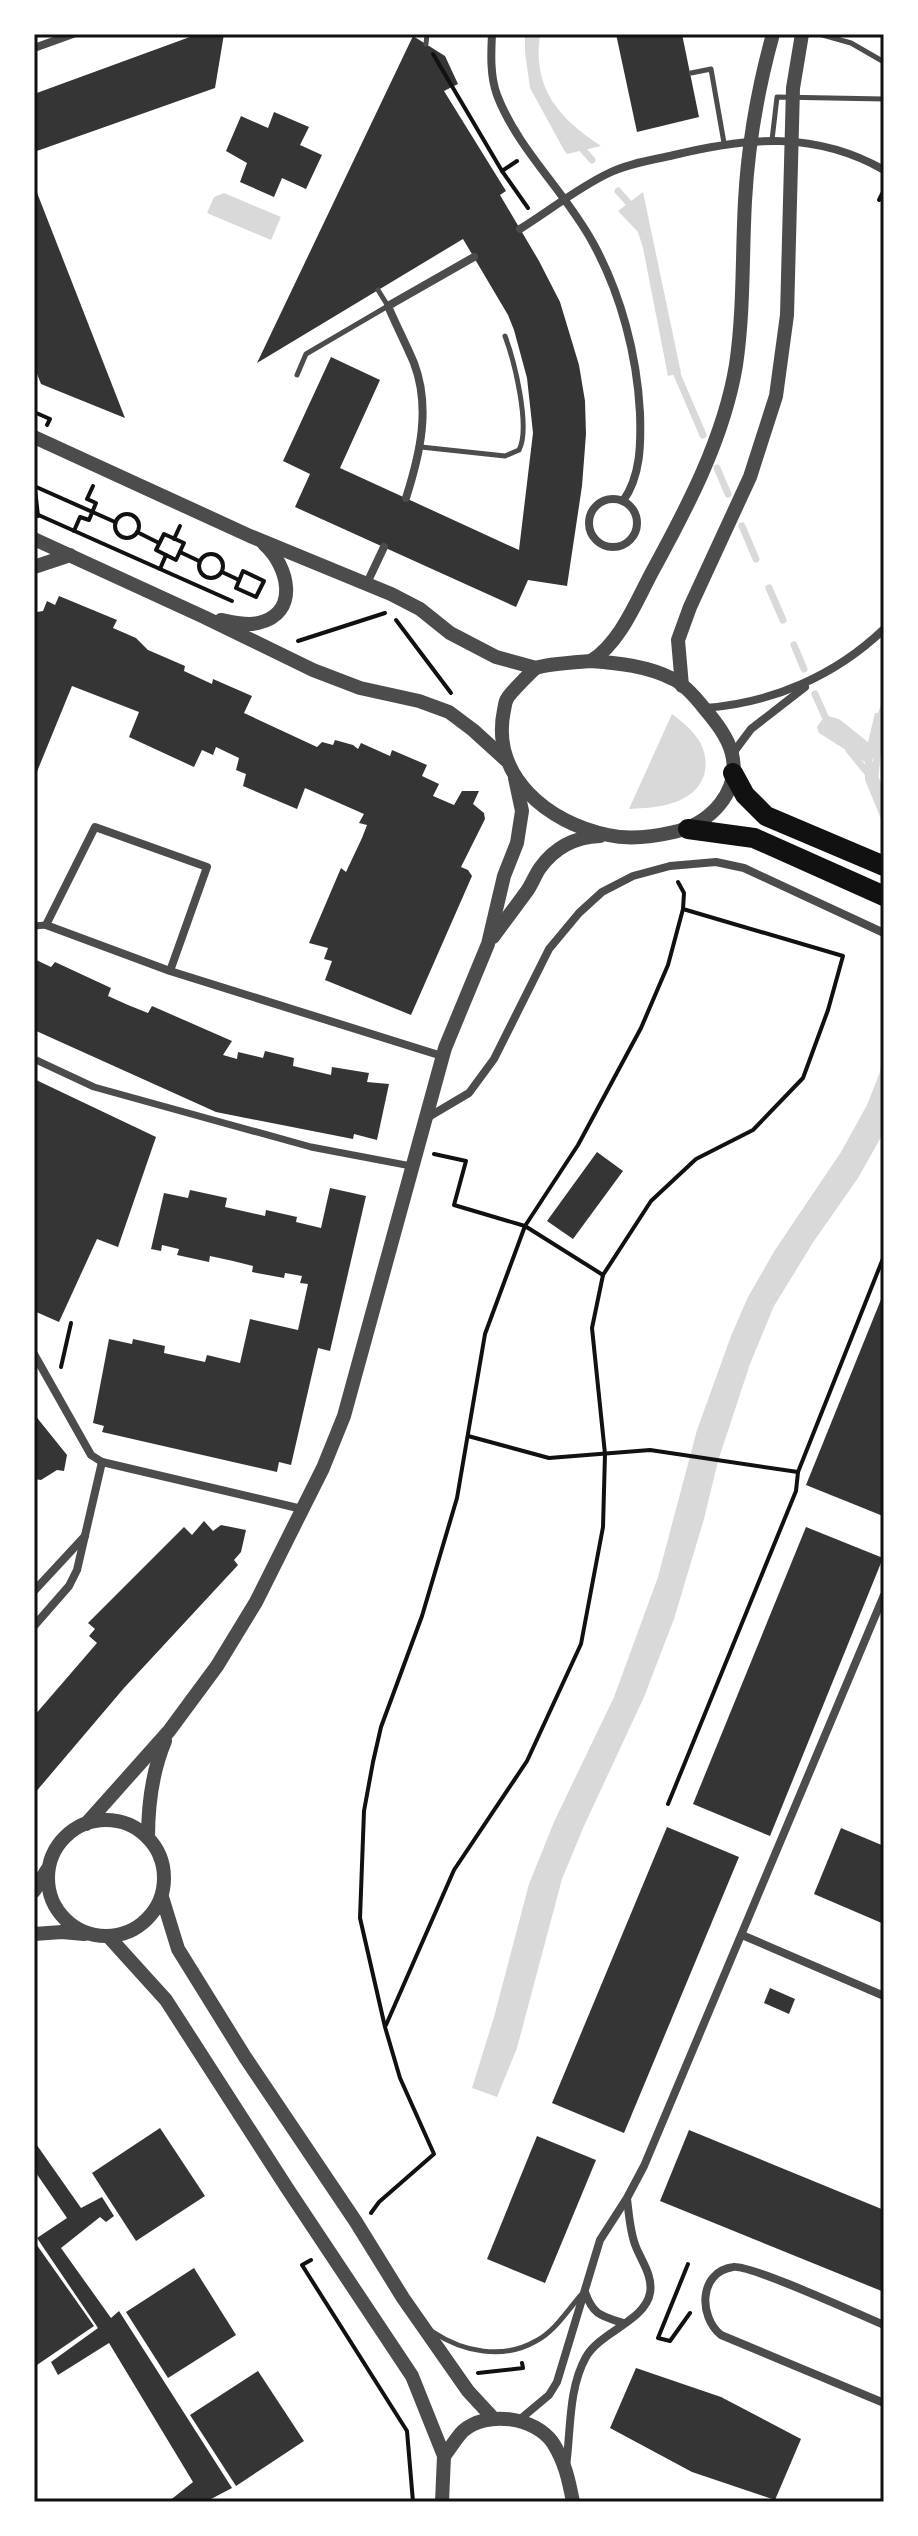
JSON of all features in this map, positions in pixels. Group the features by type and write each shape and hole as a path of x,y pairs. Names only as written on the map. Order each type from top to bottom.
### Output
{"highway":[{"path":"732,763 745,795 766,816 884,866"},
{"path":"688,829 754,838 884,896"}],"street":[{"path":"34,48 73,34"},
{"path":"492,34 492,71 496,94 524,146 594,244 625,324 638,389 639,455 636,475 623,501"},
{"path":"591,661 613,640 630,612 694,491 726,406 735,367 741,315 745,200 753,124 773,34"},
{"path":"682,686 678,640 750,477 776,396 787,315 791,124 796,58 802,34"},
{"path":"520,229 618,170 724,143 772,140 811,143 868,160 884,170"},
{"path":"406,498 421,447 423,406 414,364 388,306 474,257"},
{"path":"34,437 250,536 367,583 420,609 450,633 496,657 536,668 591,661 626,664 675,679 717,722 732,763"},
{"path":"623,501 635,512 637,520 633,536 621,545 605,545 593,535 589,521 591,514 601,502 623,501"},
{"path":"204,617 256,624 270,619 286,601 287,588 278,562 267,546 250,536"},
{"path":"34,539 313,670 360,688 419,701 449,712 506,761"},
{"path":"367,583 384,547"},
{"path":"34,567 70,555"},
{"path":"488,944 540,869 570,841 588,836 628,838 659,835 688,829 707,818 729,791 732,763 751,729 884,629"},
{"path":"34,1891 56,1849 71,1833 86,1824 195,1699 243,1624 323,1468 344,1416 442,1056 488,944 504,876 520,829 522,811 500,731 507,698 536,668"},
{"path":"704,708 762,699 816,679"},
{"path":"515,778 545,808 560,818 606,835"},
{"path":"46,925 95,827 207,867 170,971"},
{"path":"424,1119 469,1093 494,1059 549,949 579,913 602,892 633,876 670,866 716,862 744,868 884,933"},
{"path":"34,926 46,925 170,971 442,1056"},
{"path":"34,1059 94,1087 311,1147 411,1166"},
{"path":"34,1354 91,1455 102,1462 302,1509"},
{"path":"34,1626 69,1586 77,1570 102,1462"},
{"path":"34,1591 86,1536"},
{"path":"517,2421 549,2395 557,2382 600,2240 627,2198 649,2152 884,1595"},
{"path":"148,1838 148,1809 155,1770 169,1731"},
{"path":"34,1934 62,1932 102,1936 134,1929 149,1918 162,1897 165,1879 159,1854 148,1838 125,1823 105,1821 86,1824"},
{"path":"50,1863 48,1884 62,1916 77,1929 102,1936 166,2000 412,2376 444,2456 442,2502"},
{"path":"162,1897 178,1949 245,2057 468,2391 493,2418"},
{"path":"742,1935 884,1996"},
{"path":"566,2467 578,2375 586,2357 595,2345 641,2311 649,2297 651,2283 634,2244 627,2198"},
{"path":"884,2325 762,2274 734,2266 713,2278 705,2291 704,2304 708,2316 712,2327 721,2335 884,2403"},
{"path":"585,2292 590,2308 623,2323"},
{"path":"444,2456 464,2430 493,2418 526,2422 551,2440 566,2467 573,2502"}],"lane":[{"path":"426,44 427,34"},
{"path":"819,34 851,43 884,62"},
{"path":"691,73 711,69 724,143"},
{"path":"772,140 777,97 884,99"},
{"path":"297,375 306,354 388,306 378,290"},
{"path":"421,447 505,456 519,450 524,437 521,409 505,336"},
{"path":"422,2324 471,2350 486,2352 522,2348 554,2328 585,2292"}],"path":[{"path":"451,88 535,220"},
{"path":"502,171 517,161 512,154 524,146"},
{"path":"879,200 884,190"},
{"path":"34,480 37,516 237,604"},
{"path":"74,531 80,517 89,520 96,503 87,499 93,486 81,481"},
{"path":"34,487 115,522"},
{"path":"131,515 135,506"},
{"path":"131,515 138,521 137,532 128,539 120,537 115,530 115,522 121,516 131,515"},
{"path":"169,521 180,526 174,539"},
{"path":"137,532 159,543"},
{"path":"164,534 174,539 184,543 176,560 156,550 164,534"},
{"path":"114,549 120,537"},
{"path":"216,555 221,545"},
{"path":"180,552 199,562"},
{"path":"160,569 166,555"},
{"path":"205,555 216,555 222,561 222,572 216,577 206,577 199,570 199,562 205,555"},
{"path":"243,571 264,581 256,597 236,588 239,580 243,571"},
{"path":"222,572 239,580"},
{"path":"201,587 206,577"},
{"path":"284,656 291,643 390,612 456,699 449,712"},
{"path":"360,2228 379,2202 434,2154 400,2078 360,1918 364,1811 381,1727 422,1616 457,1498 485,1334 525,1226 578,1145 641,1028 668,965 683,909 684,893 670,866"},
{"path":"385,2027 454,1870 527,1761 581,1644 603,1527 605,1454 592,1328 603,1275 651,1201 696,1159 753,1130 803,1078 828,1010 843,956 683,909"},
{"path":"416,1150 466,1161 454,1205 525,1226 603,1275"},
{"path":"668,1804 796,1491 798,1472 884,1256"},
{"path":"55,1393 71,1323"},
{"path":"468,1436 549,1458 650,1450 798,1472"},
{"path":"328,2249 302,2265 407,2431 413,2502"},
{"path":"688,2264 658,2338 670,2341 705,2291"}],"shaded area":[{"path":"525,34 540,34 540,71 552,100 561,113 601,146 567,154 564,150 530,88"},
{"path":"643,192 681,373 668,376 643,248 638,232 618,211"},
{"path":"224,193 281,217 271,240 207,213 214,197"},
{"path":"884,697 884,743 872,760 884,791 884,826 865,780 865,762 819,733 817,727 825,715 839,719 868,742 875,713 878,713"},
{"path":"672,714 700,742 706,766 701,782 689,795 675,802 629,809"},
{"path":"884,1043 884,1132 858,1178 774,1306 750,1364 718,1461 674,1619 644,1697 562,1879 517,2048 497,2097 472,2088 529,1884 554,1822 614,1697 658,1577 697,1430 731,1336 748,1297 775,1250 841,1152 867,1105 880,1072"}],"building":[{"path":"198,34 224,34 215,88 34,152 34,94"},
{"path":"616,34 682,34 699,117 637,132"},
{"path":"413,36 445,56 458,84 444,91 506,191 500,195 560,302 579,365 586,434 582,486 567,586 528,580 516,607 295,507 310,474 283,461 331,357 380,380 340,468 519,550 533,433 527,378 508,315 463,239 257,363"},
{"path":"274,112 309,127 300,145 322,155 306,189 282,178 274,197 240,182 247,163 226,151 241,116 268,128"},
{"path":"34,185 125,418 41,384 34,366"},
{"path":"59,596 117,620 113,628 136,638 148,650 185,666 184,671 212,684 213,679 252,696 244,713 317,747 322,742 333,745 335,740 358,749 361,743 390,756 392,750 427,765 422,776 439,784 433,796 454,805 462,791 479,791 473,804 484,813 485,819 461,867 472,876 411,1015 325,980 332,961 324,959 328,948 309,943 341,868 346,872 362,838 367,825 359,823 364,814 305,788 297,809 243,786 246,774 236,770 239,758 216,747 213,755 202,750 194,767 129,737 139,712 72,686 34,779 34,619 37,612 43,611 47,601 55,605"},
{"path":"34,959 51,967 55,962 111,988 108,996 128,1005 148,1013 152,1006 232,1041 223,1055 237,1059 238,1052 263,1058 265,1051 294,1058 293,1066 331,1075 332,1067 369,1073 367,1082 389,1084 377,1140 354,1134 353,1139 216,1112 34,1030"},
{"path":"34,1079 156,1137 118,1247 97,1239 59,1322 34,1311"},
{"path":"597,1152 623,1171 573,1239 547,1221"},
{"path":"330,1188 366,1196 330,1351 318,1348 291,1465 279,1462 277,1472 102,1432 104,1426 93,1423 109,1339 132,1344 133,1339 165,1346 164,1353 205,1362 207,1355 240,1363 250,1319 298,1330 308,1284 300,1283 302,1276 285,1273 284,1278 252,1272 253,1266 210,1256 209,1262 177,1255 179,1249 162,1245 161,1251 151,1249 164,1193 188,1198 190,1190 227,1198 225,1207 265,1216 266,1210 297,1217 296,1222 321,1228"},
{"path":"884,1292 884,1513 883,1516 806,1485"},
{"path":"34,1414 67,1455 64,1471 57,1470 41,1480 34,1479"},
{"path":"204,1521 213,1531 221,1525 246,1530 241,1552 234,1560 238,1565 124,1688 34,1794 34,1716 97,1643 89,1636 95,1629 88,1623 184,1527 192,1535"},
{"path":"806,1527 883,1558 770,1836 693,1804"},
{"path":"667,1827 739,1857 624,2133 552,2103"},
{"path":"841,1828 884,1846 884,1924 814,1894"},
{"path":"770,1988 795,1999 789,2014 764,2003"},
{"path":"160,2128 205,2196 136,2241 92,2173"},
{"path":"689,2130 884,2210 884,2292 660,2201"},
{"path":"537,2136 596,2160 545,2283 487,2259"},
{"path":"34,2141 81,2208 102,2197 114,2216 106,2222 100,2217 61,2248 111,2318 119,2311 232,2488 211,2499 213,2502 168,2502 193,2482 109,2343 58,2375 51,2362 98,2328 37,2238 67,2218 34,2170"},
{"path":"34,2241 94,2326 34,2367"},
{"path":"194,2268 236,2335 168,2378 126,2312"},
{"path":"636,2368 721,2397 801,2439 775,2500 692,2472 610,2428"},
{"path":"258,2371 304,2441 236,2486 190,2415"}],"waterway":[{"path":"579,145 592,160"},
{"path":"618,191 633,208"},
{"path":"673,365 703,435"},
{"path":"717,468 728,494"},
{"path":"742,526 756,559"},
{"path":"769,588 783,620"},
{"path":"794,645 804,669"},
{"path":"815,694 827,721"},
{"path":"875,777 878,745 884,729"},
{"path":"849,750 871,777"}]}
